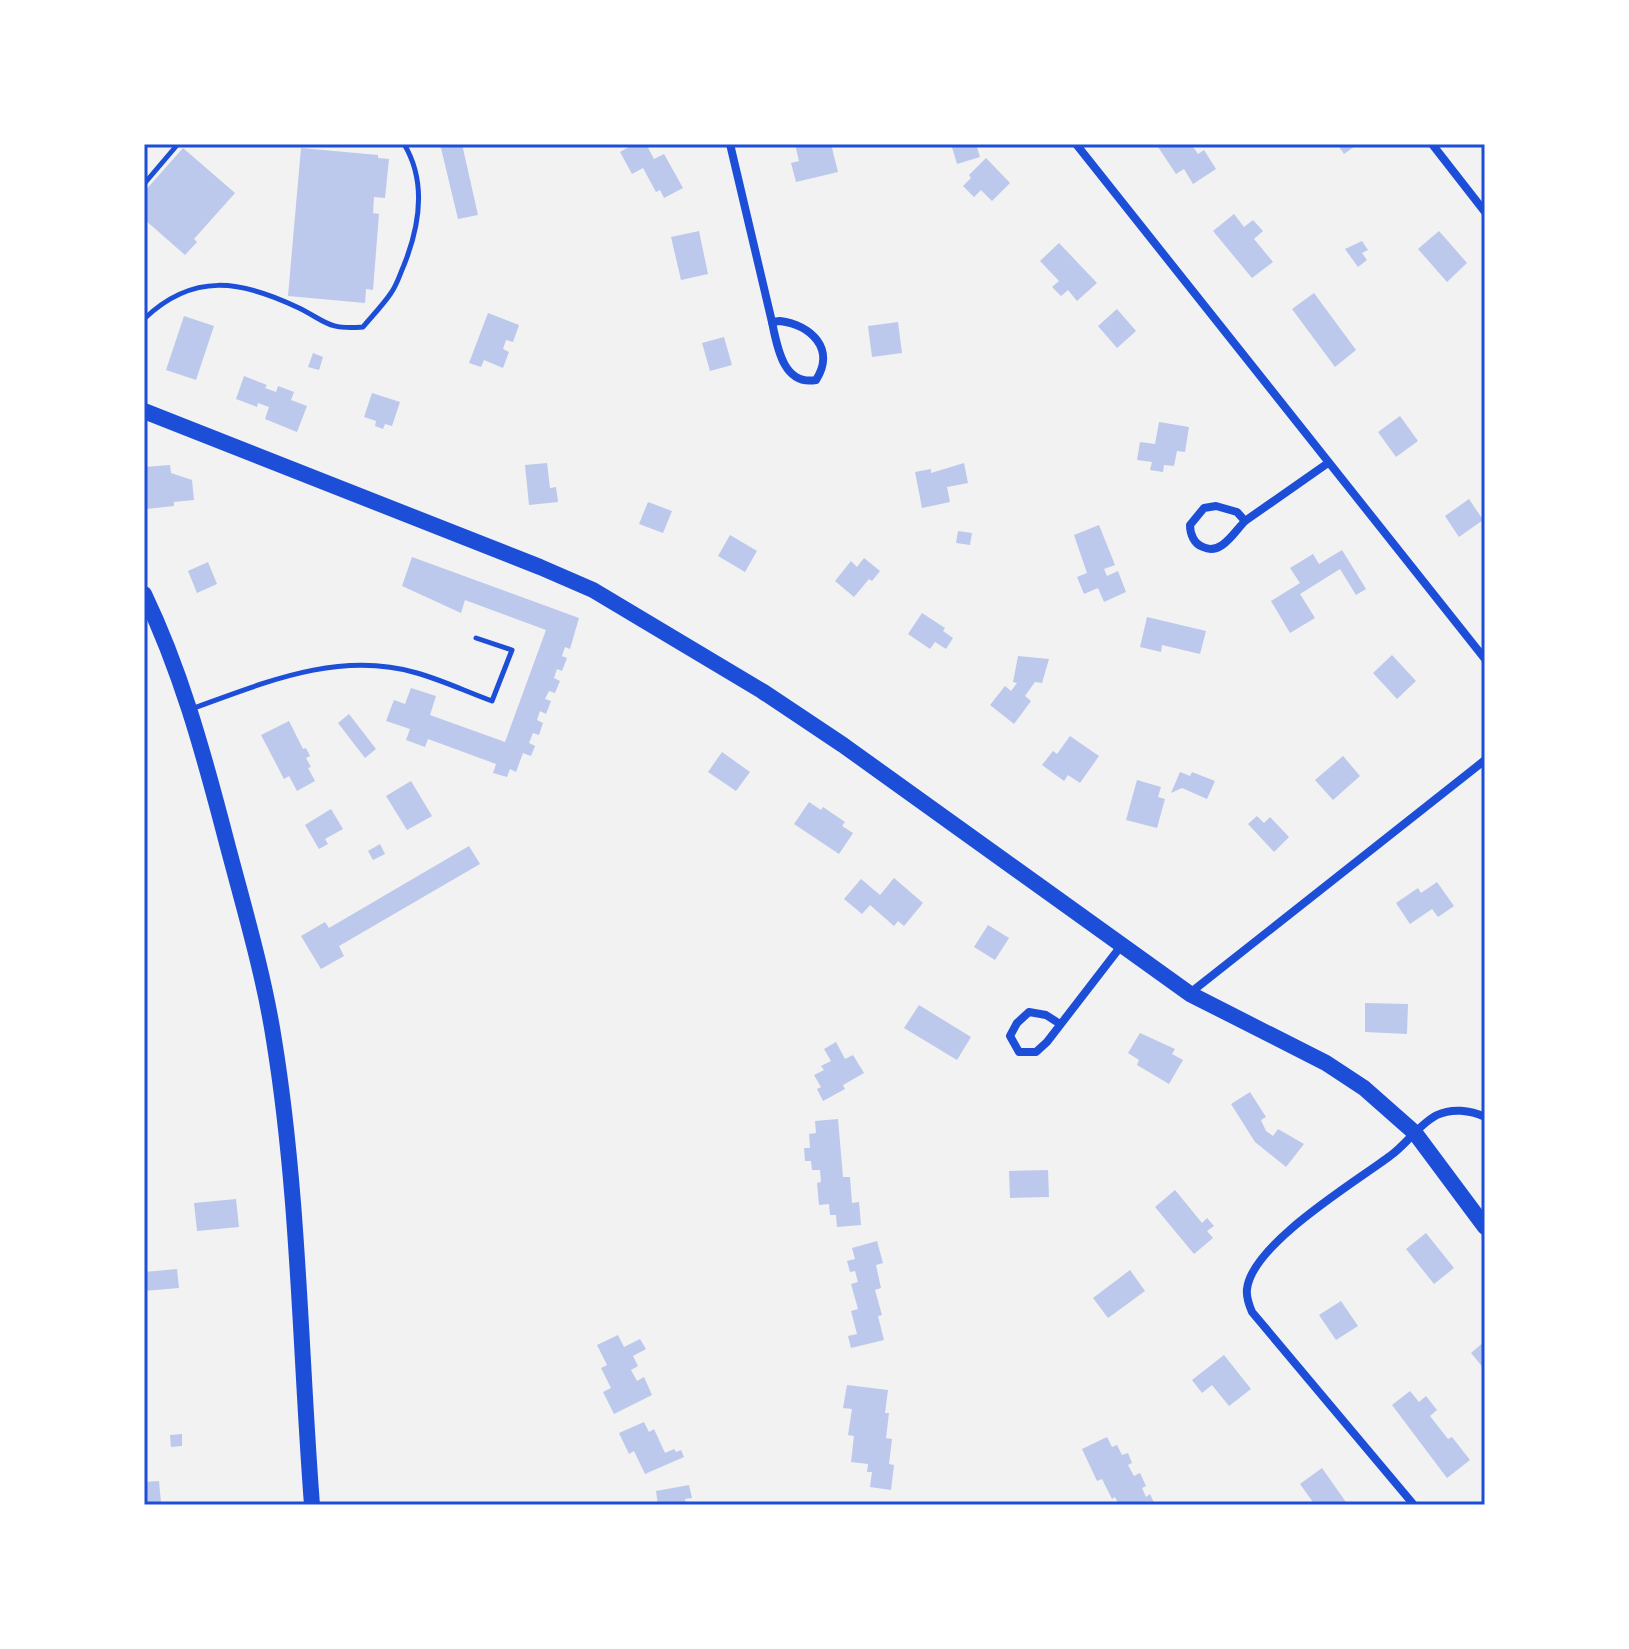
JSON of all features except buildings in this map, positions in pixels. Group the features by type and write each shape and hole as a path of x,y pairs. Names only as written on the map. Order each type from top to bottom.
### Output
{"main road":[{"path":"144,411 424,520 593,590 683,642 843,745 1190,994 1326,1063 1364,1088 1415,1133 1485,1227"},
{"path":"144,594 171,655 190,710 255,949 274,1037 292,1196 312,1505"}],"street":[{"path":"730,144 776,343 787,369 795,377 806,382 816,380 824,360 823,349 817,339 792,322 772,322"},
{"path":"1076,144 1485,659"},
{"path":"1432,144 1485,212"},
{"path":"1245,521 1237,512 1216,506 1204,508 1190,525 1190,531 1198,546 1216,549 1245,521 1328,463"},
{"path":"1190,994 1485,760"},
{"path":"1060,1024 1046,1015 1029,1012 1017,1023 1010,1036 1019,1052 1036,1052 1047,1042 1121,946"},
{"path":"1414,1505 1252,1312 1246,1287 1260,1258 1287,1232 1395,1153 1436,1116 1455,1110 1485,1117"}],"lane":[{"path":"144,184 178,144"},
{"path":"144,319 162,302 192,287 218,284 279,299 322,323 341,329 363,327 393,292 410,250 419,213 420,185 413,158 404,144"},
{"path":"190,710 294,674 322,667 351,665 416,672 492,701 512,650 476,638"}]}
